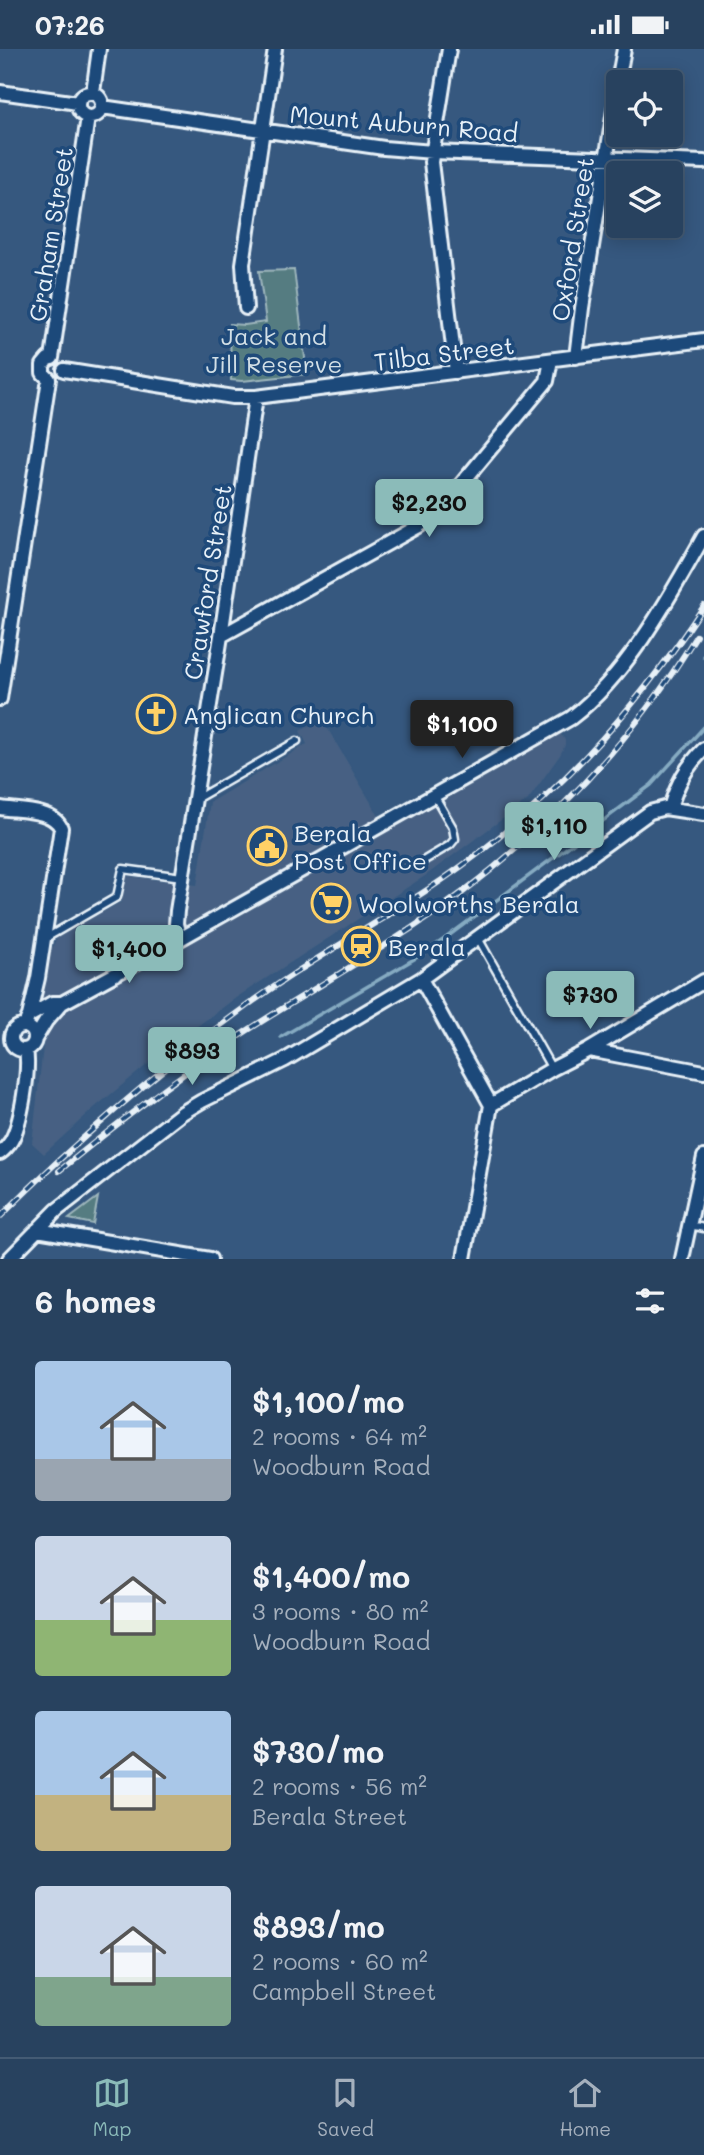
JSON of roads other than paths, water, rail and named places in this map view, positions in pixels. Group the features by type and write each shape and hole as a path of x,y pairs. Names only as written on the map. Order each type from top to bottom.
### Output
{"street":[{"path":"93,92 99,49"},
{"path":"246,308 243,264 275,49"},
{"path":"449,49 431,167 456,372"},
{"name":"Oxford Street","path":"620,70 624,49"},
{"path":"0,92 78,103"},
{"path":"93,92 100,98 102,107 96,115 88,117 81,113 78,103 83,95 93,92"},
{"name":"Mount Auburn Road","path":"102,107 384,148 704,162"},
{"name":"Graham Street","path":"52,358 88,117"},
{"name":"Oxford Street","path":"576,357 608,147"},
{"name":"Tilba Street","path":"64,370 233,397 256,397 704,341"},
{"path":"0,699 48,379 43,373 43,365 52,358 62,363 64,370 56,379 48,379"},
{"path":"221,636 419,526 438,512 547,381 551,360"},
{"name":"Crawford Street","path":"180,939 176,924 182,877 256,397"},
{"path":"57,1003 34,1045 26,1050 16,1048 6,1038 15,1029 57,1003 180,939 556,727 588,703 632,652 704,536"},
{"path":"670,808 681,777 704,749"},
{"path":"0,808 50,816 61,828 45,939 27,1021 35,1039"},
{"path":"10,1259 57,1210 192,1107 285,1060 421,979 650,812 670,808 704,814"},
{"path":"38,978 43,998 57,1003"},
{"path":"421,979 491,1105 464,1259"},
{"path":"491,1105 589,1051 704,981"},
{"path":"0,1153 10,1143 17,1128 27,1067 26,1050"},
{"path":"589,1051 704,1072"},
{"path":"682,1259 704,1157"},
{"path":"37,1230 210,1259"}],"lane":[{"path":"194,799 297,741"},
{"path":"418,864 447,848 455,839 453,828 434,795"},
{"path":"45,939 117,897 123,869 182,877"},
{"path":"478,938 552,1069"},
{"path":"688,1225 704,1228"}],"waterway":[{"path":"281,1037 443,940 651,785 704,727"}],"railway":[{"path":"0,1217 113,1112 202,1039 284,980 442,880 518,821 553,790 618,721 704,606"},
{"path":"59,1171 197,1065 410,929 497,865 592,775 647,708 696,636"}],"place":[{"name":"Anglican Church","path":"156,714"},
{"name":"Berala Post Office","path":"267,846"},
{"name":"Woolworths Berala","path":"331,903"},
{"name":"Berala","path":"361,946"}],"park label":[{"name":"Jack and Jill Reserve","path":"274,349"}]}
